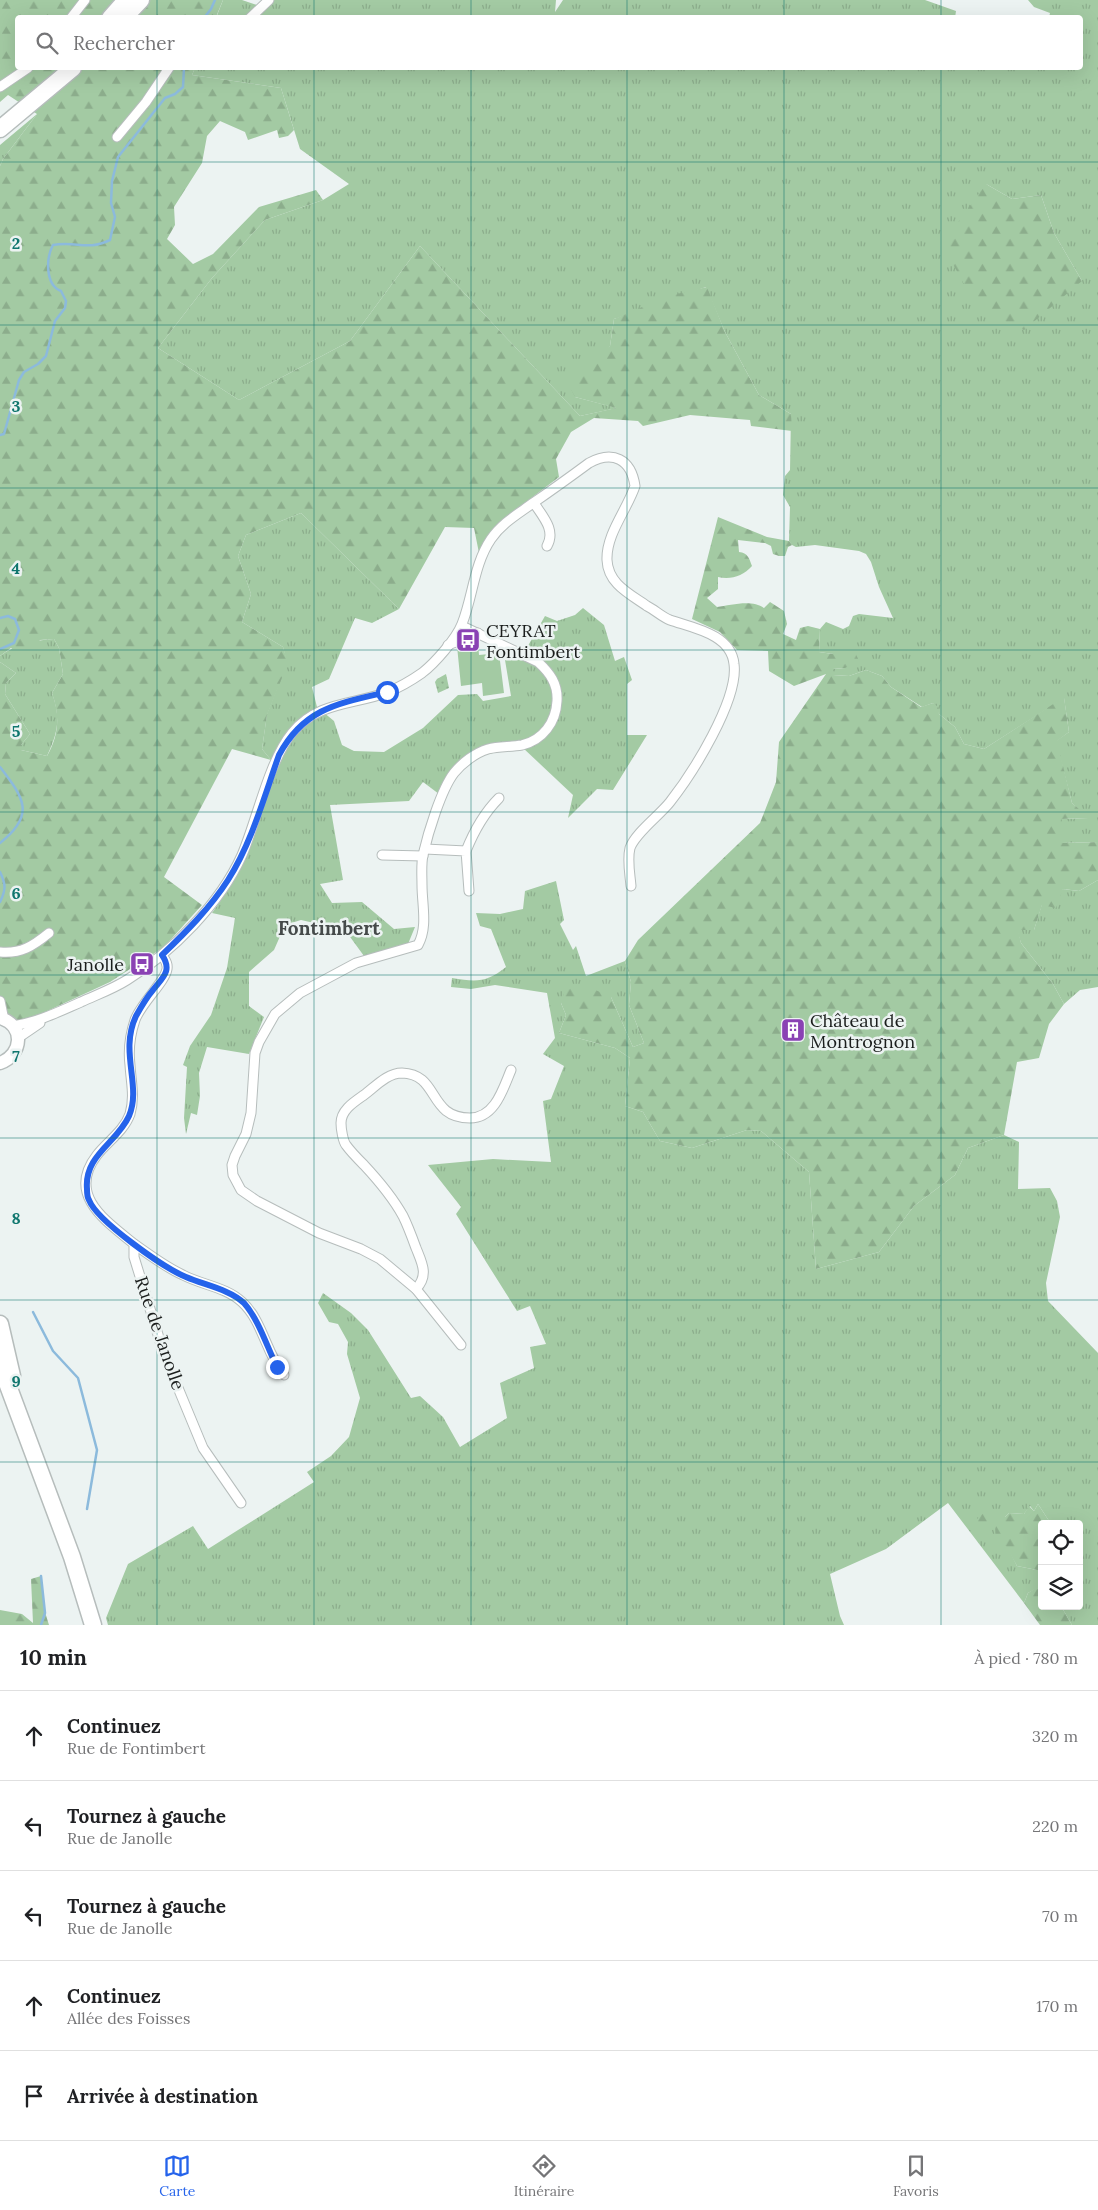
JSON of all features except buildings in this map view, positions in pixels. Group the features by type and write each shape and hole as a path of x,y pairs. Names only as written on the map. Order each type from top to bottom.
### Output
{"highway":[{"path":"113,15 126,0"},
{"path":"127,15 140,0"},
{"path":"0,114 54,70"},
{"path":"0,128 71,70"},
{"path":"0,1324 12,1376 38,1452 53,1507"},
{"path":"0,1364 72,1556 93,1625"},
{"path":"0,1396 62,1560 82,1625"}],"street":[{"path":"73,15 85,0"},
{"path":"253,15 270,0"},
{"path":"0,87 25,70"},
{"path":"117,137 146,102 168,70"},
{"path":"6,1021 31,1023 53,1015 126,980 162,955 201,916 228,881 251,832 279,755 292,732 305,720 330,707 387,692 423,672 448,645 462,626 481,558 491,539 504,523 599,458 610,457 619,459 628,465 635,486 608,547 607,559 612,578 620,588 667,619 711,634 729,649 734,663 734,677 730,693 710,742 669,803 630,847 629,867 631,886"},
{"path":"534,503 551,532 552,538 547,546"},
{"path":"462,626 543,666 554,680 557,694 557,708 549,728 533,741 522,745 488,749 476,754 455,772 446,785 424,853 424,928 418,945 356,963 300,993 275,1014 255,1053 251,1113 246,1134 232,1166 233,1175 240,1190 256,1201 319,1233 361,1249 380,1259 416,1289 462,1345"},
{"path":"448,645 478,633"},
{"path":"469,891 466,852 480,822 499,798"},
{"path":"382,855 466,852"},
{"path":"0,952 12,953 31,948 49,933"},
{"path":"162,955 167,962 166,974 143,1004 130,1033 129,1049 133,1089 129,1116 116,1135 96,1156 88,1171 86,1180 88,1200 94,1208 134,1244 183,1276 233,1295 243,1303 250,1312 277,1367 284,1375"},
{"path":"0,1001 6,1021 18,1038 16,1050 12,1056 0,1062"},
{"path":"18,1038 53,1015"},
{"path":"416,1289 422,1283 425,1274 422,1263 403,1216 378,1180 345,1144 341,1123 346,1108 390,1075 401,1073 412,1074 426,1083 441,1107 452,1116 476,1118 488,1113 498,1100 511,1070"},
{"name":"Rue de Janolle","path":"134,1244 134,1257 164,1354 203,1448 241,1503"}],"green space":[{"path":"0,0 223,0 217,15 15,15 15,70 194,70 192,75 281,88 294,130 288,136 279,138 277,130 248,140 245,132 220,121 207,136 202,163 174,207 175,225 167,239 193,264 213,254 259,207 316,190 323,200 265,220 212,278 158,348 239,400 350,341 420,246 580,416 616,408 575,397 566,380 610,346 614,319 668,296 707,287 725,332 759,395 791,414 792,431 751,426 750,420 690,415 643,426 638,421 594,418 571,432 556,459 559,477 501,521 479,553 474,528 445,527 399,609 301,513 246,535 238,556 251,594 242,622 283,647 288,663 267,715 262,749 271,760 232,749 164,877 202,905 164,947 110,982 30,1019 0,1023 0,662 16,673 6,683 5,694 30,734 21,745 21,750 47,756 54,741 57,725 55,701 52,693 63,674 59,648 54,639 40,640 31,654 22,657 11,648 0,656 0,166 3,159 37,114 8,95 0,102"},
{"path":"223,0 242,0 257,5 262,0 556,0 555,12 563,0 925,0 956,11 955,15 217,15"},
{"path":"1028,0 1098,0 1098,842 1062,843 1062,819 1088,818 1072,803 1056,741 1069,732 1064,698 984,749 964,744 955,727 939,714 933,703 922,707 891,687 882,676 866,670 849,676 833,675 833,669 845,668 833,654 819,652 820,629 826,622 843,629 849,626 853,616 859,614 893,618 866,554 859,551 815,545 796,547 789,541 790,507 783,495 785,476 790,470 791,414 759,395 725,332 706,287 614,319 610,346 575,397 617,408 580,416 420,246 350,341 239,400 158,348 212,278 265,220 323,200 349,184 300,149 281,88 192,75 194,70 1083,70 1083,15 1050,15 1050,13 1034,7","holes":["986,184 1012,199 1041,195 1054,233 1082,281"]},
{"path":"37,114 3,159 0,166 0,145"},
{"path":"986,184 1012,199 1041,195 1054,233 1082,281 1024,330 977,308 942,244"},
{"path":"301,513 399,609 372,623 355,618 329,679 312,687 317,707 334,721 342,745 354,751 384,752 423,728 458,695 477,694 483,701 511,696 504,654 525,651 545,616 557,621 575,615 583,608 604,625 615,661 624,657 632,680 627,684 627,735 647,735 613,790 597,789 568,818 573,795 522,747 465,759 439,794 423,782 409,801 330,805 343,880 320,884 332,903 362,902 394,929 415,927 408,944 364,956 345,930 301,920 285,925 274,950 249,972 249,1006 264,1017 249,1054 207,1047 199,1073 200,1096 197,1115 191,1113 186,1134 184,1118 187,1067 183,1065 190,1046 211,1015 227,968 235,918 212,913 221,900 271,760 262,749 267,714 287,663 283,647 242,622 251,594 238,556 246,535"},
{"path":"718,517 767,537 789,541 792,545 788,547 785,556 779,556 773,554 771,546 765,543 738,540 739,552 749,558 752,566 736,576 728,578 718,577 718,589 707,598 717,607 748,603 764,608 770,602 784,611 787,624 783,634 796,640 800,628 808,626 820,629 819,652 833,654 846,649 855,652 859,661 845,668 833,669 833,675 849,676 866,670 882,676 891,687 921,707 933,703 938,707 939,714 955,727 964,744 984,749 1064,697 1069,732 1057,741 1072,803 1079,809 1085,809 1089,818 1062,819 1062,843 1098,842 1098,880 1079,891 1063,889 1056,908 1042,905 1034,930 1018,930 1021,943 1053,984 1064,1004 1049,1024 1039,1058 1017,1062 1004,1135 968,1148 955,1175 914,1206 879,1252 816,1269 809,1172 761,1131 747,1130 692,1148 660,1141 643,1112 625,1106 630,1058 615,1048 559,1033 566,1015 561,1003 566,986 591,988 611,997 633,1047 644,1043 629,1005 631,982 625,961 638,940 760,823 776,782 779,742 826,674 794,686 769,671 768,651 737,650 720,632 692,619"},
{"path":"54,639 59,648 63,674 52,693 57,710 57,725 54,740 47,756 21,750 21,745 30,734 5,694 6,683 16,673 0,662 0,656 26,643"},
{"path":"478,643 479,655 499,653 504,693 483,696 482,683 461,686 457,646"},
{"path":"446,674 449,688 438,693 435,682"},
{"path":"1098,880 1098,987 1080,990 1064,1004 1053,984 1021,943 1017,930 1034,930 1042,904 1063,889 1079,891"},
{"path":"556,881 564,920 560,924 573,950 576,946 586,976 625,961 631,982 629,1005 644,1043 633,1047 611,997 561,1003 566,1015 559,1033 615,1048 630,1058 625,1106 643,1112 660,1141 692,1148 747,1130 761,1131 809,1172 816,1269 879,1252 914,1206 955,1175 968,1148 1004,1135 1019,1142 1018,1189 1050,1188 1057,1201 1060,1217 1046,1283 1048,1301 1098,1353 1098,1625 1072,1625 1063,1610 1083,1610 1083,1520 1048,1520 1038,1504 1034,1511 1030,1506 1024,1514 1009,1513 1005,1517 995,1520 1017,1566 1038,1570 1038,1589 1028,1593 1024,1603 948,1503 886,1549 830,1574 844,1625 108,1625 106,1618 128,1564 193,1526 208,1549 314,1482 307,1472 331,1456 349,1437 360,1398 347,1354 348,1342 338,1324 329,1322 318,1303 323,1293 351,1313 368,1330 411,1398 420,1396 443,1417 460,1447 507,1418 500,1383 534,1368 530,1347 546,1344 530,1306 517,1311 456,1214 461,1207 428,1165 493,1159 551,1162 543,1101 551,1099 564,1066 543,1054 555,1038 547,993 495,985 471,989 451,987 452,978 468,980 486,979 506,967 491,929 480,926 476,913 500,914 523,909 525,891"},
{"path":"1038,1504 1048,1520 1038,1520 1038,1570 1017,1566 1006,1546 996,1543 995,1521 987,1529 976,1520 982,1514 1005,1517 1009,1513 1024,1514 1029,1506 1034,1511"},
{"path":"41,1576 44,1609 49,1625 0,1625 0,1610 22,1614 33,1623 31,1579"},
{"path":"1037,1587 1038,1610 1063,1610 1072,1625 1040,1625 1024,1603 1028,1593"}],"waterway":[{"path":"206,15 215,0"},
{"path":"0,435 4,434 19,380 24,372 38,364 46,356 55,321 65,308 66,301 61,291 52,283 48,271 49,257 53,245 95,245 110,240 115,217 111,203 112,181 118,157 165,98 175,94 183,87 184,70"},
{"path":"0,618 8,616 15,619 19,630 14,643 0,649"},
{"path":"0,767 15,788 22,806 19,824 0,843"},
{"path":"0,872 4,887 0,902"},
{"path":"33,1312 53,1351 78,1378 97,1450 87,1509"},
{"path":"41,1576 45,1613 41,1625"}],"place":[{"name":"CEYRAT Fontimbert","path":"468,640"},
{"name":"Janolle","path":"142,964"},
{"name":"Château de Montrognon","path":"793,1030"}],"district":[{"name":"Fontimbert","path":"329,928"}],"route":[{"path":"277,1367 263,1336 243,1303 233,1295 183,1276 134,1244 108,1222 88,1200 86,1180 88,1171 96,1156 116,1135 129,1116 133,1089 129,1049 130,1033 143,1004 166,974 167,962 162,955 201,916 228,881 241,857 279,755 292,732 305,720 330,707 387,692"}]}
